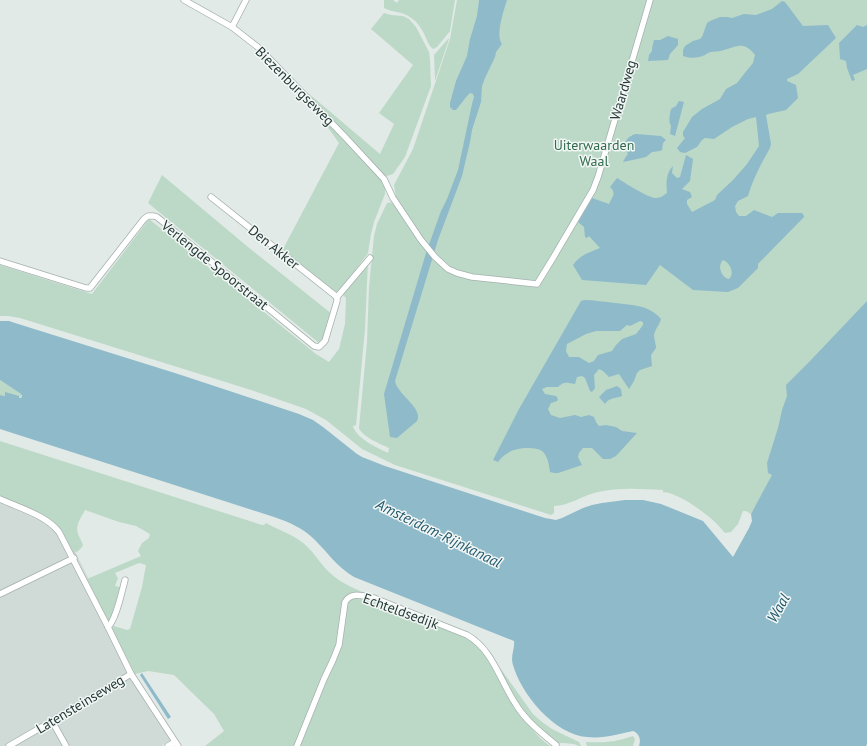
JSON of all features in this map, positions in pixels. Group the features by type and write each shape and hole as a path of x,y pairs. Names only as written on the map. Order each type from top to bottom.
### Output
{"street":[{"name":"Biezenburgseweg","path":"184,0 232,27 259,48 341,132 384,180 393,198 426,246 435,257 448,268 457,273 472,277 537,284"},
{"path":"232,27 246,0"},
{"name":"Waardweg","path":"537,284 593,190 650,0"},
{"name":"Den Akker","path":"211,197 337,297"},
{"name":"Verlengde Spoorstraat","path":"0,261 90,288 144,219 148,216 154,216 314,346 319,347 325,341 337,297"},
{"path":"337,297 370,258"},
{"path":"0,500 39,516 52,524 62,536 131,674 176,744 168,746"},
{"path":"0,594 74,558"},
{"path":"108,627 110,626 114,617 125,580"},
{"name":"Echteldsedijk","path":"296,746 339,645 345,602 351,596 360,595 374,598 473,638 486,651 523,715 532,725 556,745"},
{"name":"Latensteinseweg","path":"9,746 131,674"},
{"path":"52,721 66,746"}],"shaded area":[{"path":"0,490 53,518 68,537 109,620 133,674 173,739 161,746 0,746"}],"green space":[{"path":"384,0 393,0 397,3 399,0 455,0 450,31 437,47 433,49 416,22 405,14 384,8"},
{"name":"Uiterwaarden Waal","path":"457,0 479,0 478,14 482,0 867,0 867,315 751,514 743,511 738,524 731,532 725,533 716,523 684,499 663,492 663,490 606,490 587,495 560,506 554,506 554,513 551,515 395,465 362,449 326,420 306,409 251,390 20,318 0,316 0,265 92,294 149,219 316,354 329,362 339,349 345,324 346,298 342,294 368,261 365,329 356,425 353,427 359,436 373,446 388,453 389,448 368,437 359,428 367,342 369,287 374,236 377,224 387,203 392,203 399,209 402,206 396,197 394,185 413,149 450,39"},
{"path":"384,13 403,16 409,19 416,27 429,52 431,86 405,157 393,174 387,176 382,174 308,93 380,154 394,124 379,113 413,65 371,29"},
{"path":"449,39 435,81 434,55"},
{"path":"313,107 385,184 385,194 374,222 368,253 341,290 337,292 331,290 282,251 339,143"},
{"path":"162,175 248,247 332,314 325,335 319,343 148,203"},
{"path":"0,380 21,394 21,397 18,398 19,396 5,394 5,396 0,395"},
{"path":"0,441 262,525 266,523 304,543 326,569 340,581 376,597 352,593 346,597 337,646 318,686 295,746 205,746 224,731 214,714 174,675 148,671 135,674 112,628 114,626 127,630 130,629 142,587 146,565 139,563 115,573 118,578 115,586 120,587 110,621 108,621 87,579 141,556 138,551 142,543 149,538 150,534 136,526 119,522 85,510 77,528 83,546 74,553 63,533 53,522 31,510 0,498"},
{"path":"363,597 470,639 483,652 526,722 540,738 550,746 300,746 332,666 347,603 351,598"},
{"path":"490,655 533,714 552,729 579,742 581,746 564,743 560,743 558,745 533,724 520,708"},
{"path":"633,736 635,739 633,746 587,746 586,743 615,741"}],"water":[{"path":"479,0 507,0 502,16 499,35 502,44 496,52 482,86 481,102 472,130 462,176 438,240 395,381 400,391 414,406 418,416 417,421 397,438 390,437 384,394 426,253 458,170 474,97 473,94 470,93 456,110 453,110 450,107 450,103 456,81 467,56 470,39 477,16"},
{"path":"782,1 785,2 803,26 828,25 836,38 798,74 787,79 787,81 796,85 798,98 786,110 766,115 771,144 770,148 758,171 748,196 738,201 735,206 736,212 739,216 746,216 754,210 772,217 778,213 802,213 804,217 758,264 758,268 738,288 728,292 693,290 660,265 646,285 582,280 573,265 581,257 600,248 589,236 587,238 585,237 584,227 578,222 592,198 609,204 614,193 610,187 617,178 647,195 655,198 663,196 667,193 667,178 669,172 673,166 672,173 677,178 680,177 686,155 693,159 690,181 682,189 690,192 692,197 687,200 687,204 692,212 715,200 717,195 747,164 759,146 756,117 748,119 732,127 714,139 705,138 697,147 685,153 680,152 677,148 685,138 683,136 683,132 692,117 702,109 720,99 726,89 737,83 753,63 755,55 744,46 711,52 694,58 683,56 683,50 685,46 702,37 707,23 710,21 720,17 732,18 744,14 756,15 772,9","holes":["723,260 726,261 732,271 729,279 722,274 720,268 721,262"]},
{"path":"857,25 863,27 867,25 867,69 853,75 855,80 852,81 846,61 840,59 839,43"},
{"path":"668,36 678,39 678,45 670,54 668,60 648,61 654,40 660,40"},
{"path":"679,101 684,102 675,136 670,134 671,109 676,106"},
{"path":"636,134 661,136 666,140 663,143 662,150 652,152 646,157 623,162 628,154 625,148 625,143 629,137"},
{"path":"592,300 640,306 657,314 661,319 654,335 656,348 651,355 652,366 640,370 637,373 629,389 619,374 609,377 599,369 594,375 595,388 592,392 590,391 585,378 582,376 577,377 575,384 566,383 558,387 547,387 542,389 545,394 556,396 558,399 557,401 551,403 548,409 551,415 560,418 575,415 581,417 589,415 594,417 599,426 606,425 616,427 622,431 637,433 616,456 610,459 603,459 592,448 583,448 578,457 582,465 558,473 550,472 546,455 539,449 534,448 511,451 498,462 493,460 519,409 581,301","holes":["640,321 643,322 643,325 636,334 622,339 612,351 598,355 594,361 589,363 579,357 569,357 566,351 567,344 586,334 596,331 620,331 627,325 630,326"]},
{"path":"867,301 866,746 639,746 639,737 633,731 601,737 575,735 552,721 531,700 523,688 512,662 514,641 354,577 338,564 310,536 296,526 285,521 0,429 0,395 5,396 5,392 19,396 19,398 22,396 0,380 0,321 9,321 299,414 313,420 362,457 385,466 545,518 556,520 592,505 625,500 643,500 661,504 703,521 733,557 752,521 751,514 772,475 768,473 767,463 787,396 786,385"},
{"path":"617,386 621,389 622,396 610,399 605,404 599,397 606,390"},
{"path":"142,673 171,717 168,719 140,675"}],"water label":[{"name":"Amsterdam-Rijnkanaal","path":"439,533"},
{"name":"Waal","path":"778,608"}]}
